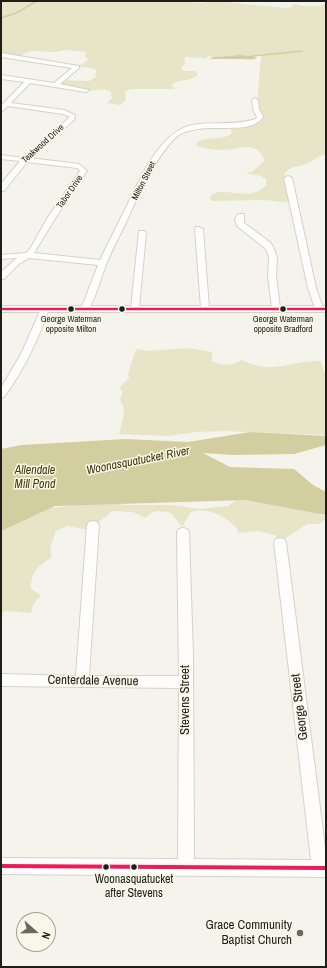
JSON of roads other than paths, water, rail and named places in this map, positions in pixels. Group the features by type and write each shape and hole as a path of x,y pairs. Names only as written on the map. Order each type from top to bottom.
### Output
{"main road":[{"path":"1,309 322,309"}],"street":[{"path":"1,55 76,67 55,85"},
{"path":"1,77 86,90"},
{"path":"1,110 28,82"},
{"name":"Milton Street","path":"85,309 103,263 153,161 173,137 182,131 193,127 244,126 254,123 260,117 256,109 255,100"},
{"name":"Teakwood Drive","path":"1,189 24,160 72,119 73,116 64,112 7,104"},
{"name":"Tabor Drive","path":"1,157 79,166 84,171 52,217 33,250 28,255 16,262 1,277"},
{"path":"288,178 312,288 322,309"},
{"path":"241,216 239,219 240,224 268,245 271,250 273,256 272,274 276,308"},
{"path":"199,229 205,308"},
{"path":"135,308 142,233"},
{"path":"1,257 28,255 103,263"},
{"path":"1,395 16,372 41,322 45,310"},
{"path":"82,682 93,525"},
{"name":"Stevens Street","path":"183,532 186,656 186,868"},
{"name":"George Street","path":"280,542 318,857 326,868"},
{"name":"Centerdale Avenue","path":"1,680 185,682"},
{"path":"1,866 326,868"}],"water":[{"path":"240,55 253,56 257,59 209,59 214,57"},
{"name":"Allendale Mill Pond","path":"250,432 326,436 326,445 294,454 232,455 203,453 230,467 294,469 313,485 326,492 326,515 246,500 55,506 1,531 1,449 21,445 126,439 188,442"}],"waterway":[{"path":"1,18 16,13 37,1"},
{"path":"253,56 302,51"}],"place":[{"name":"George Waterman opposite Milton","path":"71,309"},
{"name":"George Waterman opposite Bradford","path":"283,309"},
{"name":"Woonasquatucket after Stevens","path":"134,867"},
{"name":"Grace Community Baptist Church","path":"300,933"}],"water label":[{"name":"Woonasquatucket River","path":"138,461"}]}
